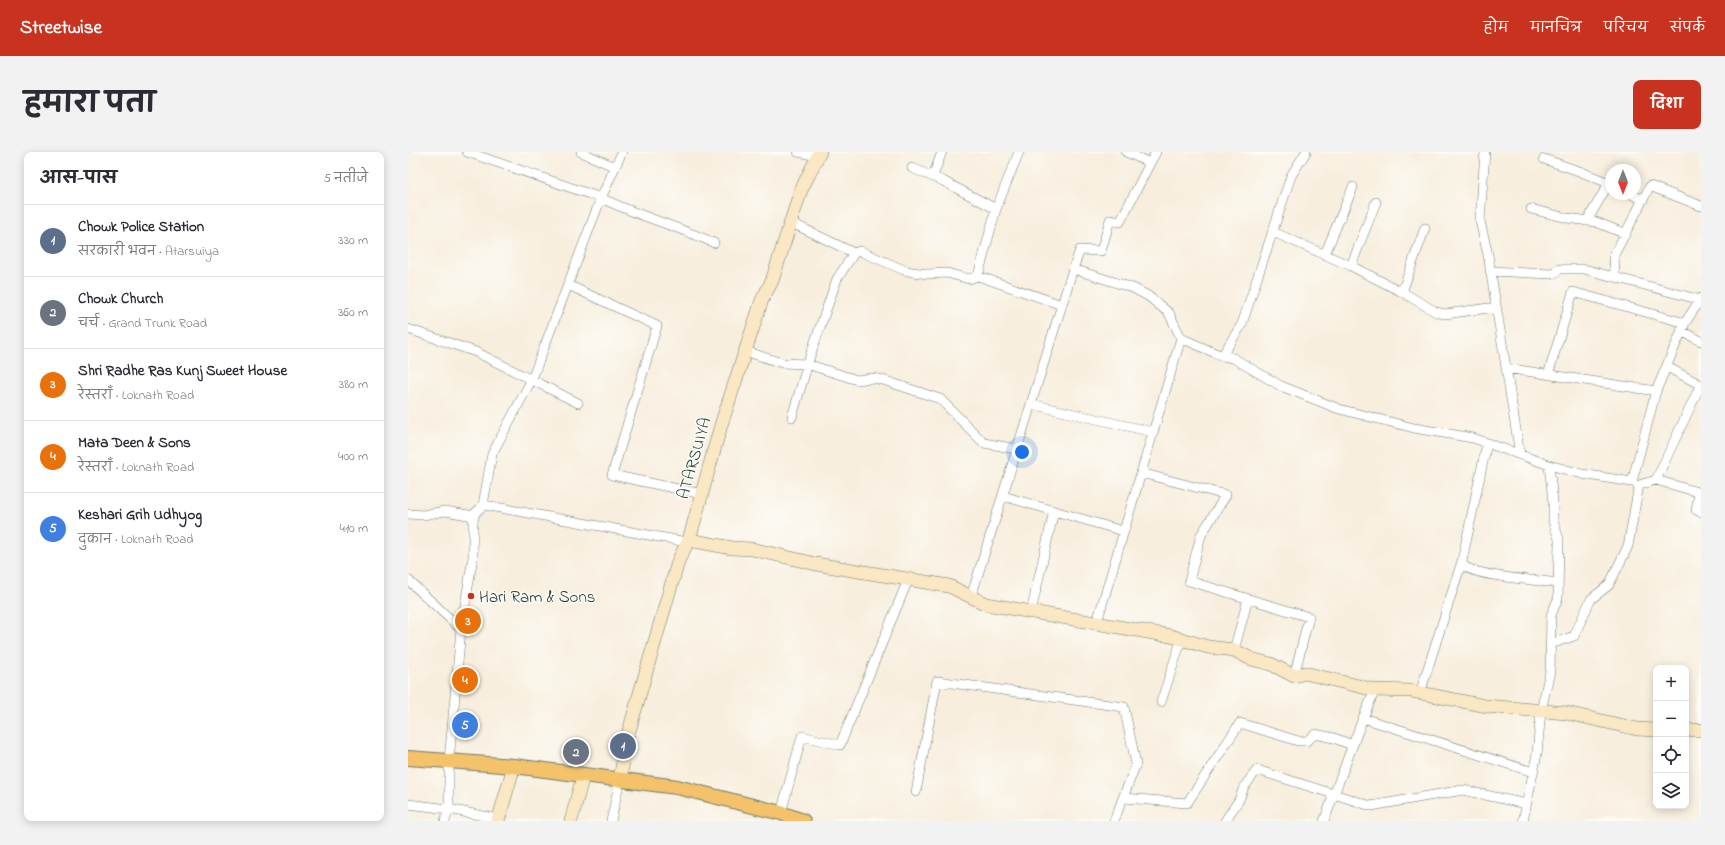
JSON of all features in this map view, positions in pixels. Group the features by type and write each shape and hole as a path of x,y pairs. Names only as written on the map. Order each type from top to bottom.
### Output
{"main road":[{"path":"408,758 514,766 677,787 781,813 802,821"}],"street":[{"path":"467,152 601,198 624,209 685,230 714,243"},
{"path":"581,152 615,167"},
{"path":"445,821 449,809 449,761 461,629 473,557 473,518 483,505 492,454 532,379 601,198 622,152"},
{"path":"798,152 819,154"},
{"path":"932,176 942,152"},
{"path":"978,276 996,209 1019,152"},
{"path":"1126,152 1150,163"},
{"path":"972,597 1080,250 1100,252 1110,220 1120,222 1156,152"},
{"path":"1222,356 1242,324 1291,176 1306,152"},
{"path":"1485,152 1480,221 1490,271 1520,455"},
{"name":"ATARSUIYA","path":"620,779 627,738 679,559 688,541 702,494 720,425 762,300 772,281 801,190 819,154"},
{"path":"1544,159 1605,182"},
{"path":"912,168 932,176 996,209"},
{"path":"1325,254 1353,186"},
{"path":"1615,277 1614,255 1650,186 1701,206"},
{"path":"1587,221 1605,192"},
{"path":"1351,266 1376,202"},
{"path":"1530,209 1596,222 1626,234"},
{"path":"790,222 854,253"},
{"path":"1402,292 1425,228"},
{"path":"1273,232 1351,266 1402,292 1436,312 1445,314 1496,307"},
{"path":"792,418 807,364 837,278 854,253 860,251 912,272 928,274 947,273 969,278 978,276 1062,305"},
{"path":"1073,269 1133,288 1148,296 1169,313 1181,338 1222,356 1233,358 1281,386 1339,409 1414,428 1473,438 1549,465 1582,474 1632,482 1656,391 1683,327 1701,299 1584,269 1560,269 1553,274 1490,271"},
{"path":"568,285 657,326 612,475 702,494"},
{"path":"1548,375 1573,292 1683,327 1701,342"},
{"path":"408,328 476,352 578,403"},
{"path":"1097,622 1181,338"},
{"path":"745,351 782,363 807,364 857,380 872,378 883,380 940,399 984,443 1017,449"},
{"path":"1656,480 1701,385 1666,367"},
{"path":"1506,368 1656,391"},
{"path":"1031,404 1153,432"},
{"path":"1420,693 1462,561 1487,443"},
{"path":"1523,821 1537,754 1541,711 1550,671 1551,615 1558,599 1559,539 1553,521 1553,502 1549,465"},
{"path":"1140,473 1226,495 1201,534 1189,581 1309,617 1294,676"},
{"path":"1551,644 1574,636 1591,599 1609,585 1628,546 1639,485 1656,480 1700,493 1696,510 1701,512"},
{"path":"1003,496 1123,531"},
{"path":"483,505 688,541 732,548 752,549 816,564 949,586 986,604 1097,622 1182,638 1208,647 1234,650 1251,659 1271,664 1294,676 1305,673 1375,690 1420,693 1486,706 1567,713 1637,729 1653,730"},
{"path":"408,514 423,515 445,511 473,518"},
{"path":"1031,612 1054,511"},
{"path":"1462,561 1464,565 1471,570 1496,575 1558,583"},
{"path":"781,813 802,736 840,745 908,580"},
{"path":"408,581 461,629"},
{"path":"1234,650 1248,599"},
{"path":"1161,702 1182,638"},
{"path":"916,792 937,681 1124,707 1136,764 1114,821"},
{"path":"1324,821 1362,718 1375,690"},
{"path":"1362,718 1533,772"},
{"path":"1124,798 1187,803 1240,723 1298,741 1307,741 1315,734 1334,738 1352,745"},
{"path":"1689,730 1701,730"},
{"path":"408,804 449,809 498,820 514,766"},
{"path":"1225,821 1239,800 1244,787 1257,770 1330,793 1333,796 1371,806 1463,790 1526,804"},
{"path":"571,821 583,776"},
{"path":"611,821 620,779"}],"place":[{"name":"Hari Ram & Sons","path":"471,596"},
{"name":"Shri Radhe Ras Kunj Sweet House","path":"468,621"},
{"name":"Mata Deen & Sons","path":"465,680"},
{"name":"Keshari Grih Udhyog","path":"465,725"},
{"name":"Chowk Police Station","path":"623,746"},
{"name":"Chowk Church","path":"576,752"}]}
